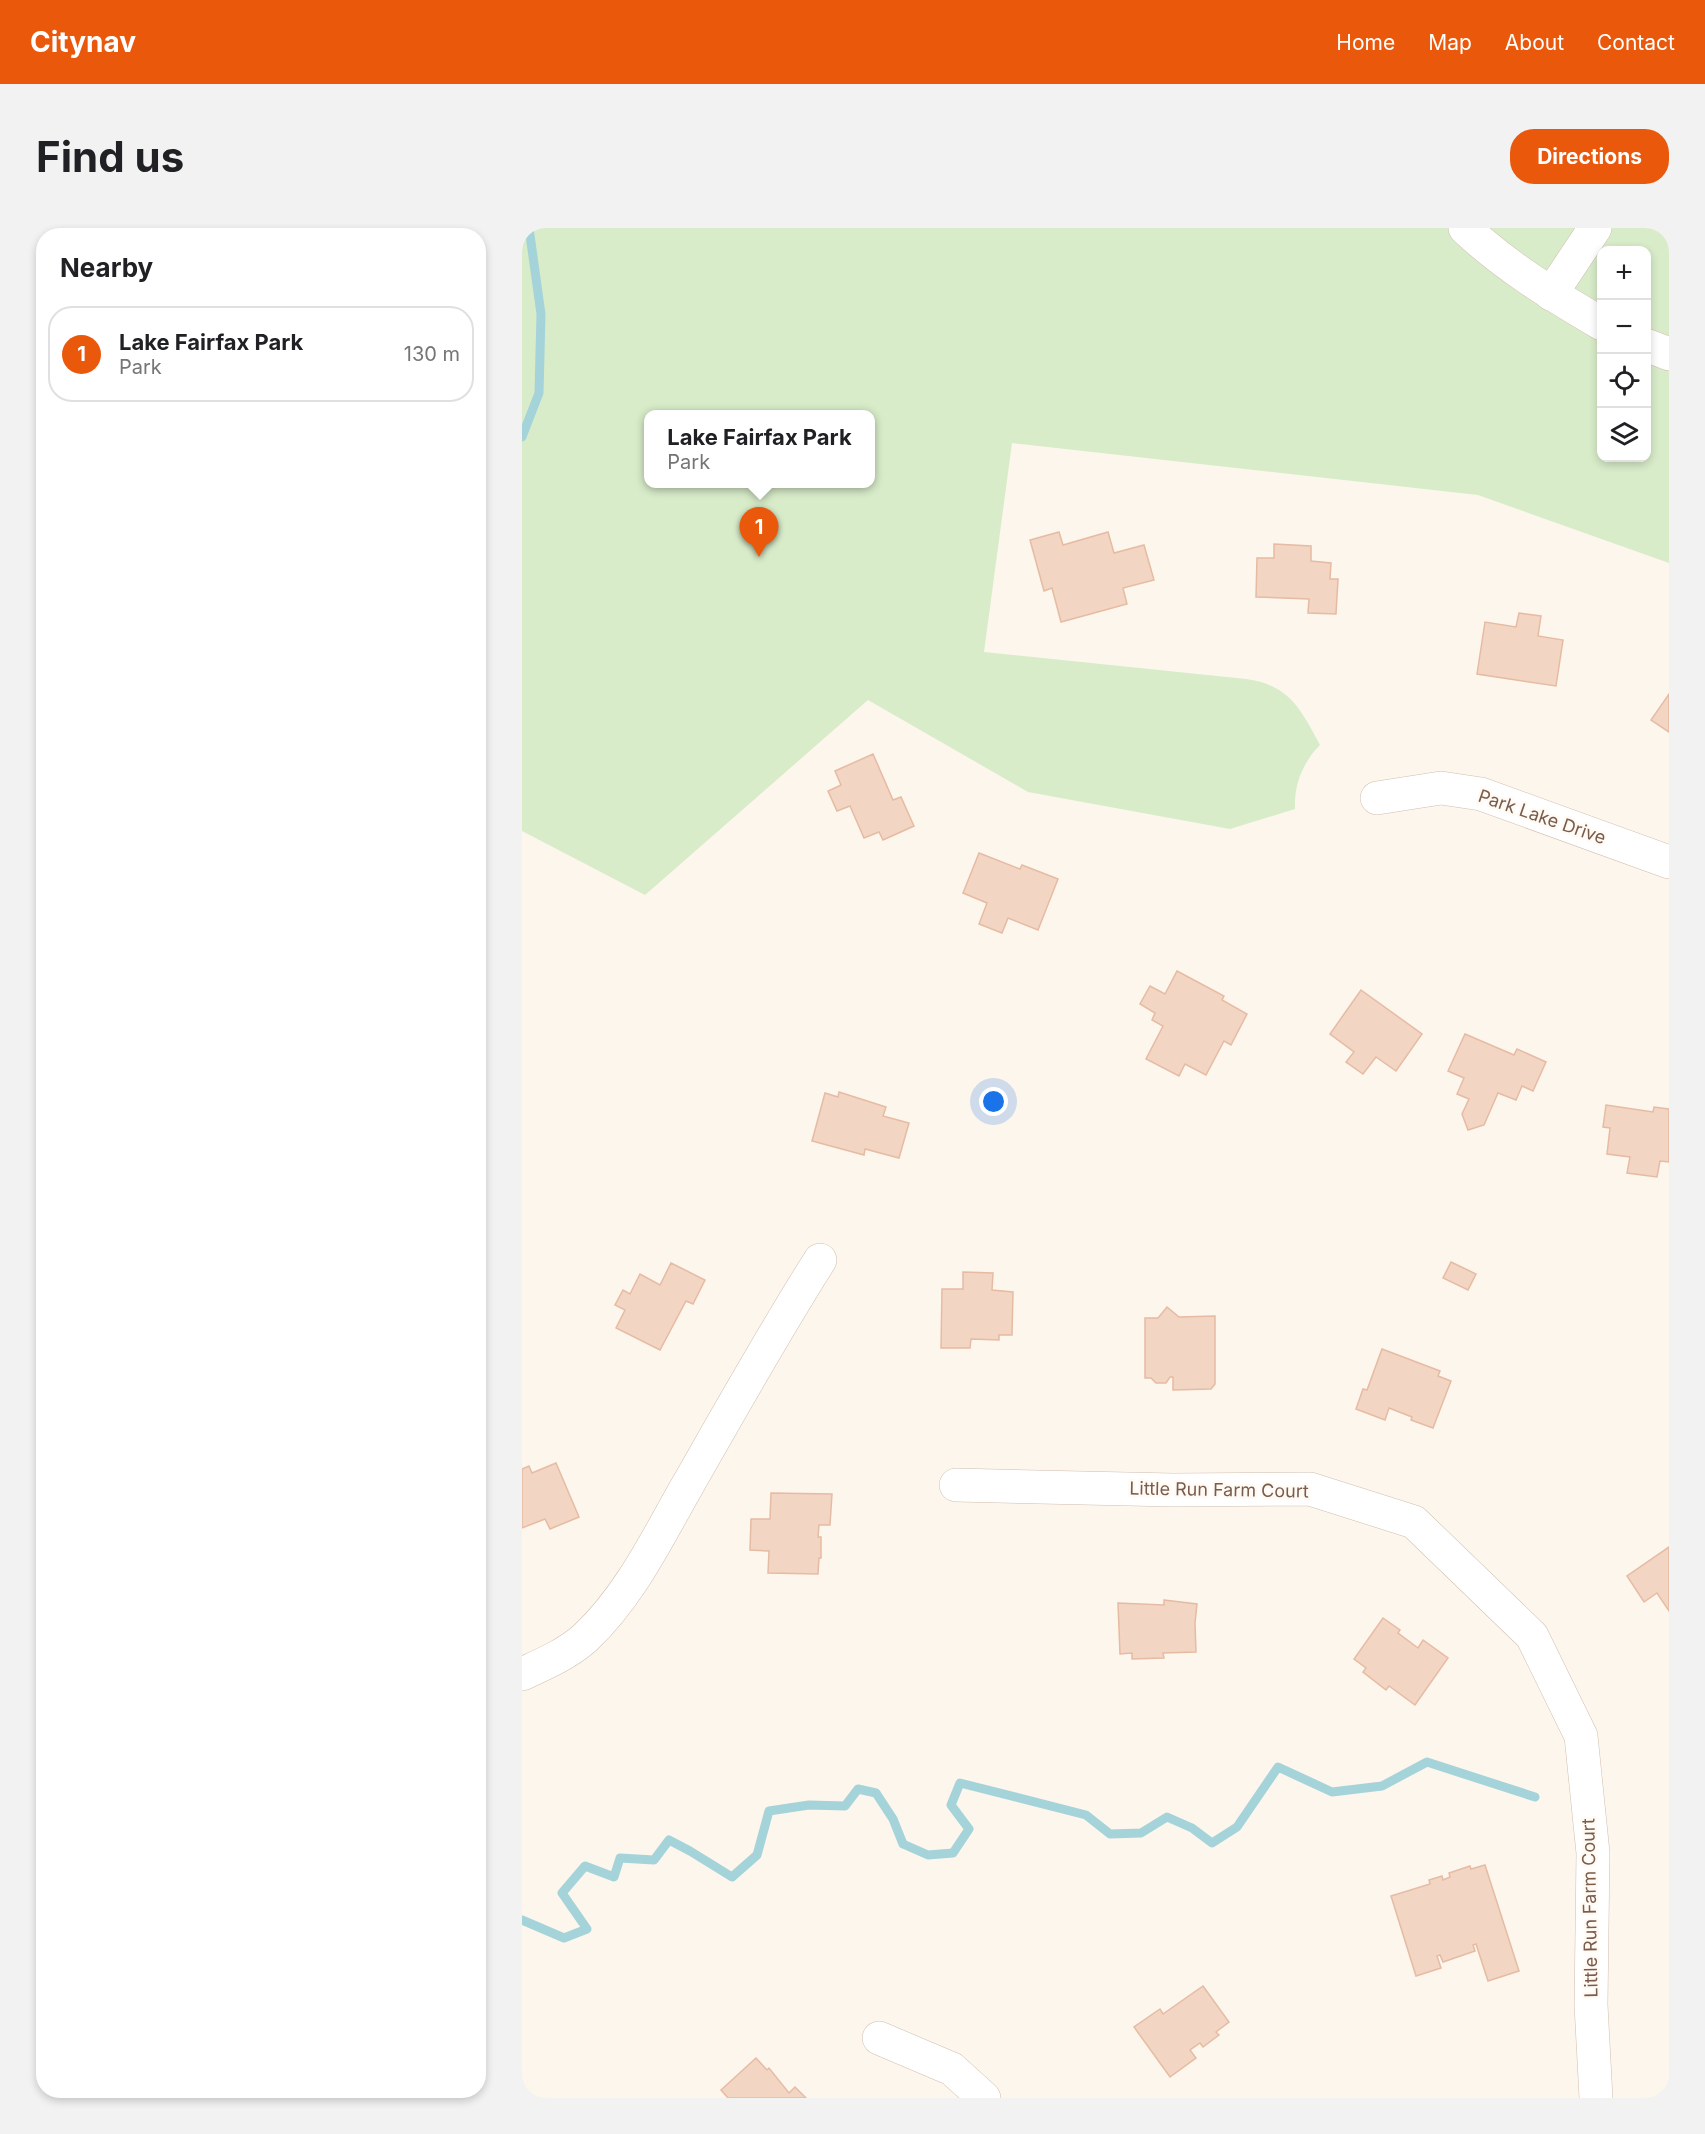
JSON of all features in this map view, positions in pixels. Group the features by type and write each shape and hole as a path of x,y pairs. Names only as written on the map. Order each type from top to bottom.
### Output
{"street":[{"path":"1465,228 1477,240 1551,294 1597,321"},
{"path":"1551,294 1595,228"},
{"path":"1651,347 1669,354"},
{"name":"Park Lake Drive","path":"1377,798 1441,788 1481,794 1669,862"},
{"path":"522,1674 551,1661 584,1639 614,1608 652,1547 785,1315 820,1260"},
{"name":"Little Run Farm Court","path":"956,1485 1173,1490 1310,1490 1414,1522 1532,1636 1581,1736 1593,1853 1591,2005 1596,2098"},
{"path":"879,2038 952,2069 984,2098"}],"green space":[{"path":"522,228 1669,228 1669,563 1478,495 1012,443 984,652 1246,679 1273,687 1284,693 1300,710 1320,745 1304,766 1296,791 1295,809 1230,829 1028,792 868,700 645,895 522,831"}],"building":[{"path":"1059,532 1063,545 1108,532 1114,553 1144,545 1154,580 1123,588 1127,604 1061,622 1052,588 1044,591 1030,540"},
{"path":"1274,544 1311,546 1311,561 1331,563 1330,579 1338,579 1336,614 1308,613 1309,599 1256,597 1257,558 1274,558"},
{"path":"1519,613 1541,616 1538,636 1563,640 1556,686 1477,674 1485,622 1516,627"},
{"path":"1669,694 1669,732 1651,720"},
{"path":"873,754 893,800 901,797 914,826 883,840 879,832 864,838 850,806 837,811 828,791 841,785 835,771"},
{"path":"979,853 1020,869 1022,865 1058,879 1038,930 1008,918 1002,933 979,924 987,903 963,893"},
{"path":"1177,971 1224,996 1222,1000 1247,1014 1231,1045 1224,1041 1206,1075 1185,1064 1179,1076 1146,1059 1163,1026 1152,1020 1155,1013 1140,1004 1150,986 1165,994"},
{"path":"1361,990 1422,1034 1396,1071 1376,1057 1363,1074 1346,1062 1354,1052 1330,1034"},
{"path":"1465,1034 1514,1055 1517,1049 1546,1062 1533,1091 1522,1086 1516,1100 1498,1093 1484,1125 1468,1130 1462,1114 1469,1099 1457,1094 1464,1078 1448,1071"},
{"path":"839,1092 886,1107 883,1116 909,1123 899,1158 865,1149 864,1155 812,1141 825,1093 838,1097"},
{"path":"1606,1105 1653,1112 1654,1107 1669,1109 1669,1162 1660,1161 1657,1177 1627,1173 1630,1157 1607,1154 1610,1128 1603,1127"},
{"path":"1451,1262 1476,1274 1468,1290 1443,1278"},
{"path":"671,1263 705,1280 693,1304 686,1301 660,1350 616,1328 625,1310 615,1305 623,1290 630,1294 640,1274 660,1285"},
{"path":"963,1272 993,1273 992,1290 1013,1292 1012,1335 999,1335 999,1340 971,1339 970,1348 941,1348 942,1289 963,1289"},
{"path":"1167,1307 1179,1317 1215,1316 1215,1384 1211,1389 1173,1390 1173,1377 1170,1377 1166,1383 1156,1383 1151,1378 1145,1378 1145,1318 1158,1318"},
{"path":"1382,1349 1440,1371 1438,1376 1451,1381 1433,1428 1411,1420 1412,1417 1389,1408 1385,1420 1356,1409 1363,1389 1367,1390"},
{"path":"556,1463 579,1517 550,1529 545,1519 522,1528 522,1469 529,1466 532,1473"},
{"path":"771,1493 832,1494 830,1525 819,1525 821,1558 819,1558 818,1574 768,1573 769,1551 750,1550 751,1519 770,1519"},
{"path":"1669,1547 1669,1611 1657,1593 1644,1602 1627,1576"},
{"path":"1164,1600 1197,1604 1196,1652 1163,1653 1164,1658 1132,1659 1132,1653 1120,1654 1118,1603 1164,1605"},
{"path":"1383,1618 1400,1630 1398,1633 1418,1648 1423,1640 1448,1658 1415,1705 1389,1686 1386,1690 1363,1672 1366,1668 1354,1659"},
{"path":"1485,1865 1519,1971 1488,1981 1476,1944 1473,1945 1475,1951 1443,1962 1440,1955 1437,1956 1441,1968 1416,1976 1391,1896 1430,1884 1429,1880 1442,1876 1443,1880 1450,1877 1449,1873 1470,1866 1471,1869"},
{"path":"1203,1986 1229,2022 1216,2032 1219,2035 1203,2047 1200,2043 1190,2050 1196,2058 1170,2077 1134,2027 1160,2009 1163,2014"},
{"path":"756,2058 767,2070 769,2068 789,2093 795,2087 806,2098 728,2098 721,2090"}],"waterway":[{"path":"522,437 539,393 541,314 529,228"},
{"path":"522,1920 564,1938 587,1929 562,1893 585,1866 614,1877 620,1858 654,1860 669,1840 732,1877 757,1855 769,1811 809,1805 845,1806 858,1789 876,1793 893,1819 903,1844 928,1855 953,1853 969,1829 951,1805 960,1783 1086,1815 1110,1834 1141,1833 1167,1817 1192,1828 1212,1843 1237,1827 1278,1767 1332,1792 1382,1786 1427,1762 1535,1797"}],"place":[{"name":"Lake Fairfax Park","path":"759,557"}]}
